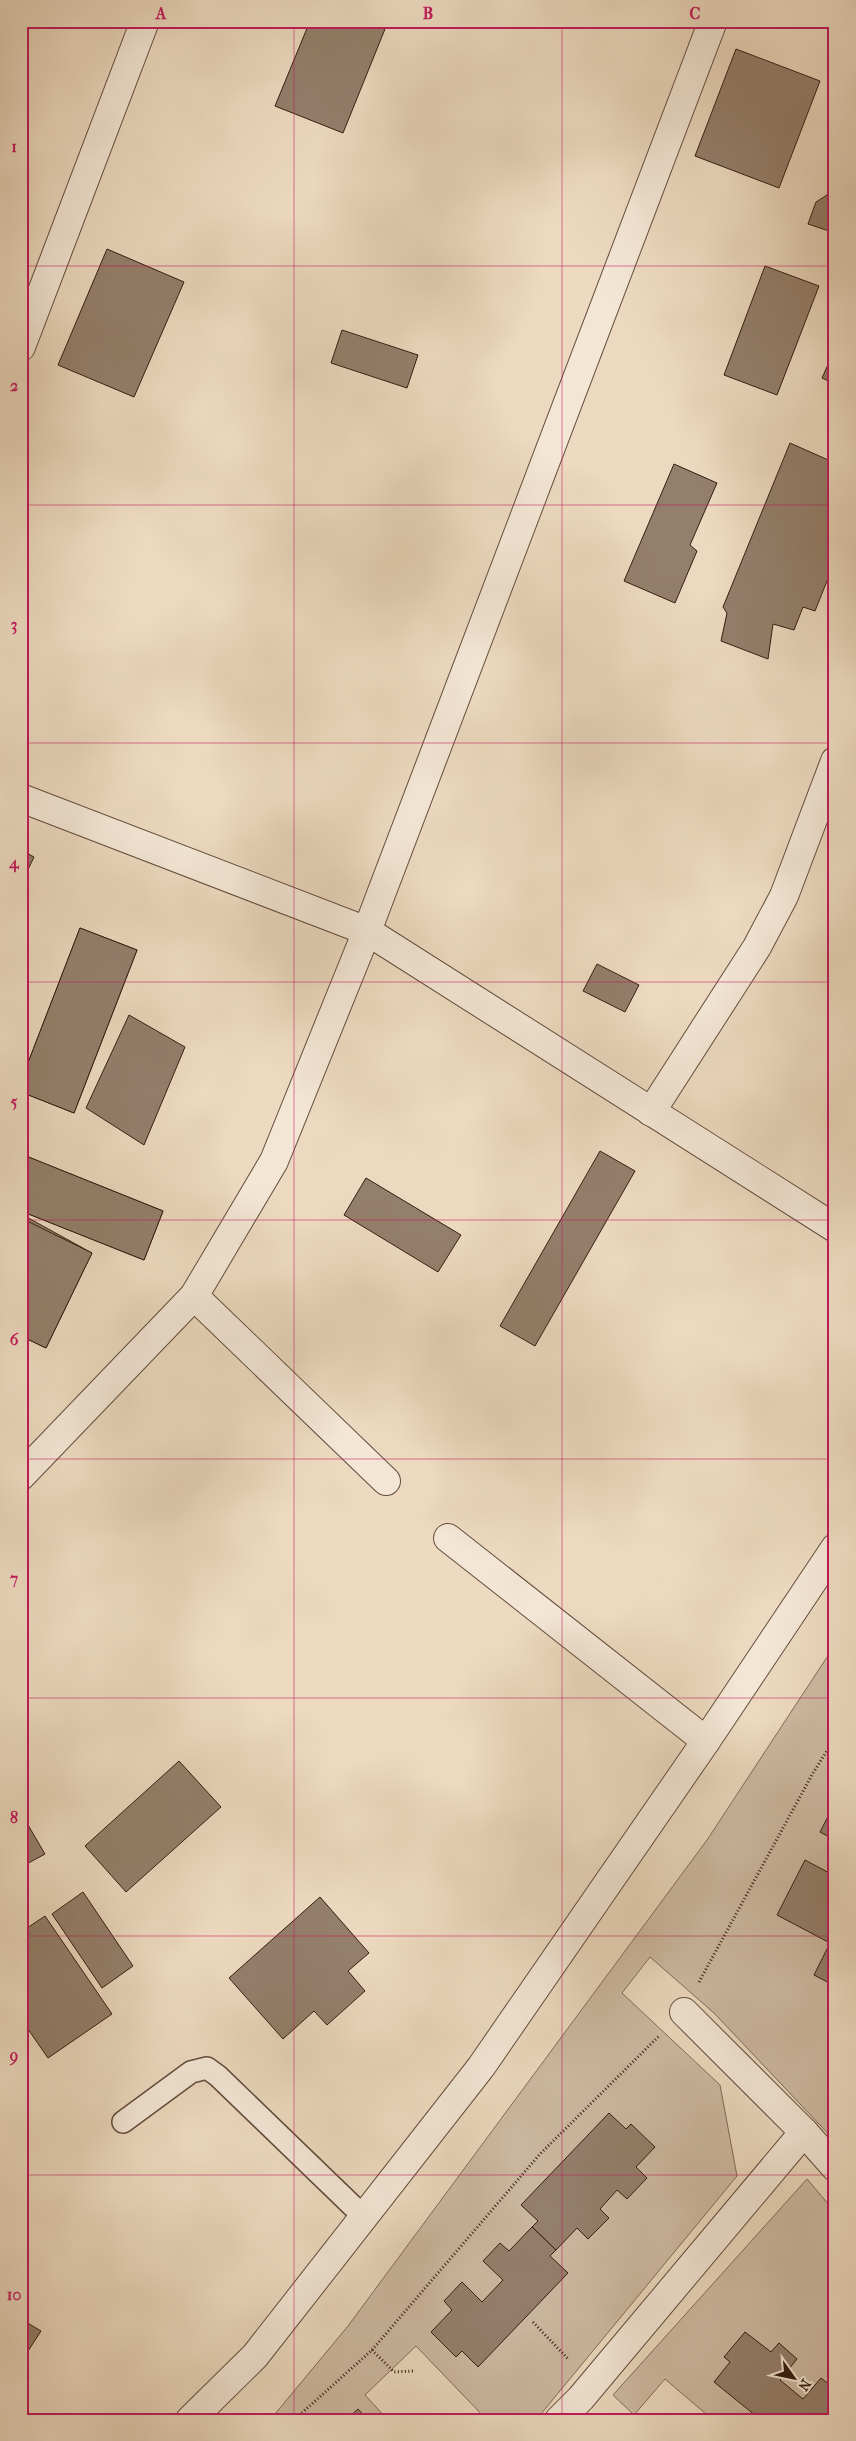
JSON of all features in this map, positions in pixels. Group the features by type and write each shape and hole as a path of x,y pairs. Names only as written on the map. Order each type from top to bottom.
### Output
{"street":[{"path":"21,347 145,21"},
{"path":"21,1476 194,1296 274,1161 367,931 714,21"},
{"path":"650,1112 757,947 784,896 835,761"},
{"path":"21,798 367,931 835,1228"},
{"path":"194,1296 386,1481"},
{"path":"448,1538 706,1741"},
{"path":"190,2420 255,2356 481,2067 706,1741 835,1548"},
{"path":"684,2012 804,2132 835,2167"},
{"path":"560,2420 804,2132"}],"lane":[{"path":"123,2122 191,2072 207,2068 218,2076 364,2217"}],"path":[{"path":"294,2420 372,2350 540,2154 684,2012 809,1781 835,1738"},
{"path":"533,2322 592,2384"},
{"path":"372,2350 394,2372 413,2371"}],"shaded area":[{"path":"835,1645 835,2141 714,2013 650,1957 622,1993 720,2085 737,2176 536,2420 487,2420 416,2346 365,2395 388,2420 270,2420 348,2326 707,1840"},
{"path":"807,2179 835,2212 835,2420 713,2420 665,2379 634,2415 613,2395"}],"building":[{"path":"310,21 367,21 385,29 343,133 275,106"},
{"path":"736,49 820,81 779,188 695,156"},
{"path":"835,172 835,233 808,224 816,202 827,195"},
{"path":"107,249 184,282 134,397 58,365"},
{"path":"765,266 819,286 777,395 724,375"},
{"path":"342,330 418,355 407,388 331,363"},
{"path":"835,349 835,384 822,378"},
{"path":"790,443 835,463 835,561 815,611 803,607 794,630 773,624 768,659 721,641 727,613 723,607"},
{"path":"674,464 717,483 690,545 697,551 675,603 624,581"},
{"path":"21,850 34,857 21,884"},
{"path":"80,928 137,950 74,1113 21,1092 21,1081"},
{"path":"80,928 137,950 74,1113 21,1092 21,1081"},
{"path":"597,964 639,985 625,1012 583,991"},
{"path":"129,1015 185,1047 144,1145 86,1108"},
{"path":"600,1151 635,1171 535,1346 500,1326"},
{"path":"21,1154 163,1211 144,1260 21,1211"},
{"path":"21,1154 163,1211 144,1260 21,1211"},
{"path":"366,1178 461,1235 438,1272 344,1215"},
{"path":"21,1214 92,1253 46,1348 21,1336"},
{"path":"21,1218 92,1253 46,1348 21,1336"},
{"path":"179,1761 221,1807 126,1892 85,1846"},
{"path":"835,1803 835,1840 820,1832"},
{"path":"21,1813 45,1854 21,1867"},
{"path":"805,1860 835,1876 835,1986 814,1975 830,1943 777,1915"},
{"path":"83,1892 133,1966 102,1988 52,1914"},
{"path":"320,1897 369,1953 348,1971 365,1991 327,2025 314,2011 283,2039 229,1978"},
{"path":"45,1916 112,2014 48,2058 21,2019 21,1932"},
{"path":"609,2113 626,2129 631,2124 655,2147 636,2167 647,2178 627,2199 617,2190 600,2209 609,2218 588,2239 577,2228 556,2250 532,2227 538,2221 521,2205"},
{"path":"532,2227 556,2250 550,2256 568,2273 478,2367 462,2351 456,2357 431,2332 452,2310 444,2301 462,2282 482,2302 503,2280 483,2261 500,2243 509,2251"},
{"path":"21,2319 41,2331 21,2362"},
{"path":"745,2332 771,2352 779,2343 797,2359 780,2380 803,2399 821,2378 835,2389 833,2403 835,2420 761,2420 714,2382 730,2362 724,2357"},
{"path":"21,2371 29,2376 21,2388"},
{"path":"358,2409 368,2420 346,2420"}]}
